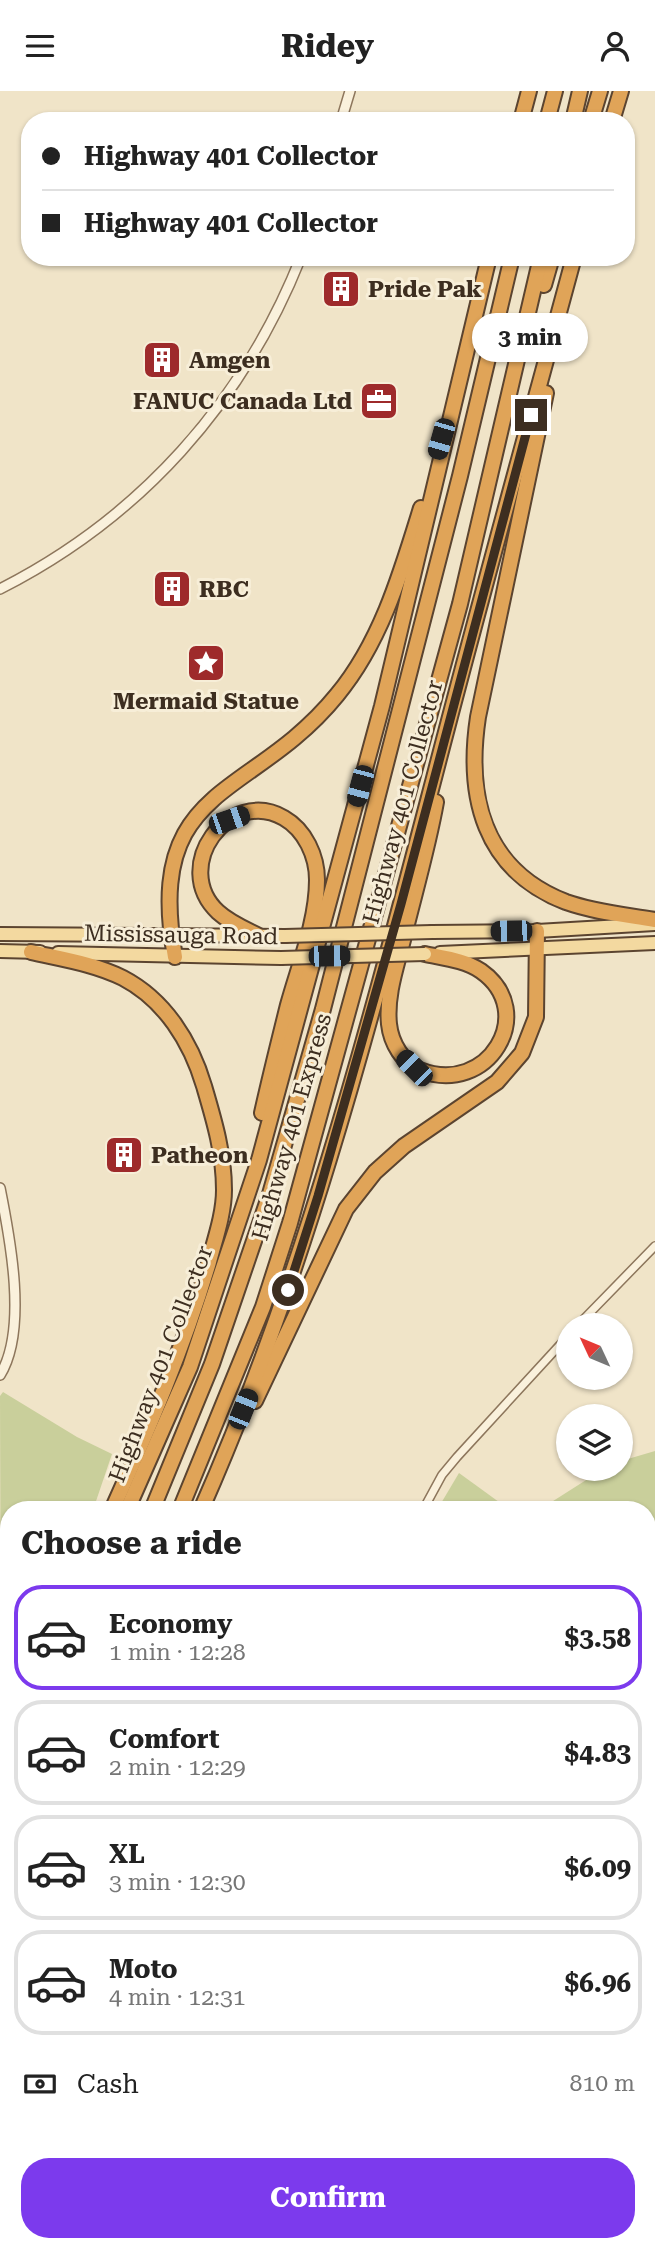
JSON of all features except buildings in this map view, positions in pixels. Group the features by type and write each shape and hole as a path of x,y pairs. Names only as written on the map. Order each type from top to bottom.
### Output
{"highway":[{"path":"524,112 529,91"},
{"path":"549,112 555,91"},
{"path":"575,112 580,91"},
{"path":"594,112 600,91"},
{"path":"614,112 621,91"},
{"name":"Highway 401 Collector","path":"131,1501 190,1367 258,1160 382,706 487,266"},
{"name":"Highway 401 Express","path":"156,1501 212,1364 270,1194 323,1009 450,515 510,266"},
{"name":"Highway 401 Express","path":"184,1501 263,1307 290,1223 453,631 503,428 539,266"},
{"path":"503,428 549,266"},
{"path":"574,266 478,717 473,751 475,788 488,831 498,849 534,885 581,906 655,922"},
{"name":"Highway 401 Collector","path":"205,1501 264,1357 315,1208 401,904 574,266"},
{"path":"175,957 171,936 172,873 176,847 191,819 215,795 285,745 320,715 352,676 366,652 407,553 461,371"},
{"path":"425,954 458,960 481,971 494,984 503,1002 505,1025 499,1047 483,1065 459,1076 434,1076 414,1068 398,1051 389,1027 389,1001 431,829 460,678"},
{"path":"229,1253 298,973 317,880 313,856 302,831 282,816 251,812 229,820 213,832 203,852 199,874 205,895 217,911 259,936"},
{"path":"212,1486 267,1379 346,1209 385,1163 404,1146 497,1082 522,1053 536,1017 537,931"},
{"path":"31,952 89,966 123,978 147,994 167,1013 184,1037 197,1064 223,1163 225,1193 200,1294 116,1501"}],"main road":[{"name":"Mississauga Road","path":"0,934 285,936 537,931 655,922"},
{"name":"Mississauga Road","path":"0,951 281,958 655,943"}],"street":[{"path":"344,112 350,91"},
{"path":"0,589 57,557 106,523 156,479 199,434 264,339 296,266"},
{"path":"0,1188 11,1256 15,1324 10,1357 0,1375"},
{"path":"590,1313 655,1246"},
{"path":"428,1501 442,1475 457,1457 556,1349"}],"green space":[{"path":"3,1392 77,1437 112,1454 96,1501 0,1501 0,1396"},
{"path":"655,1451 655,1501 553,1501 585,1481 633,1481 633,1457"},
{"path":"459,1473 498,1501 442,1501"}],"place":[{"name":"Pride Pak","path":"341,289"},
{"name":"Amgen","path":"162,360"},
{"name":"FANUC Canada Ltd","path":"379,401"},
{"name":"RBC","path":"172,589"},
{"name":"Mermaid Statue","path":"206,663"},
{"name":"Patheon","path":"124,1155"}],"route":[{"path":"288,1290 318,1196 401,904 531,415"}]}
